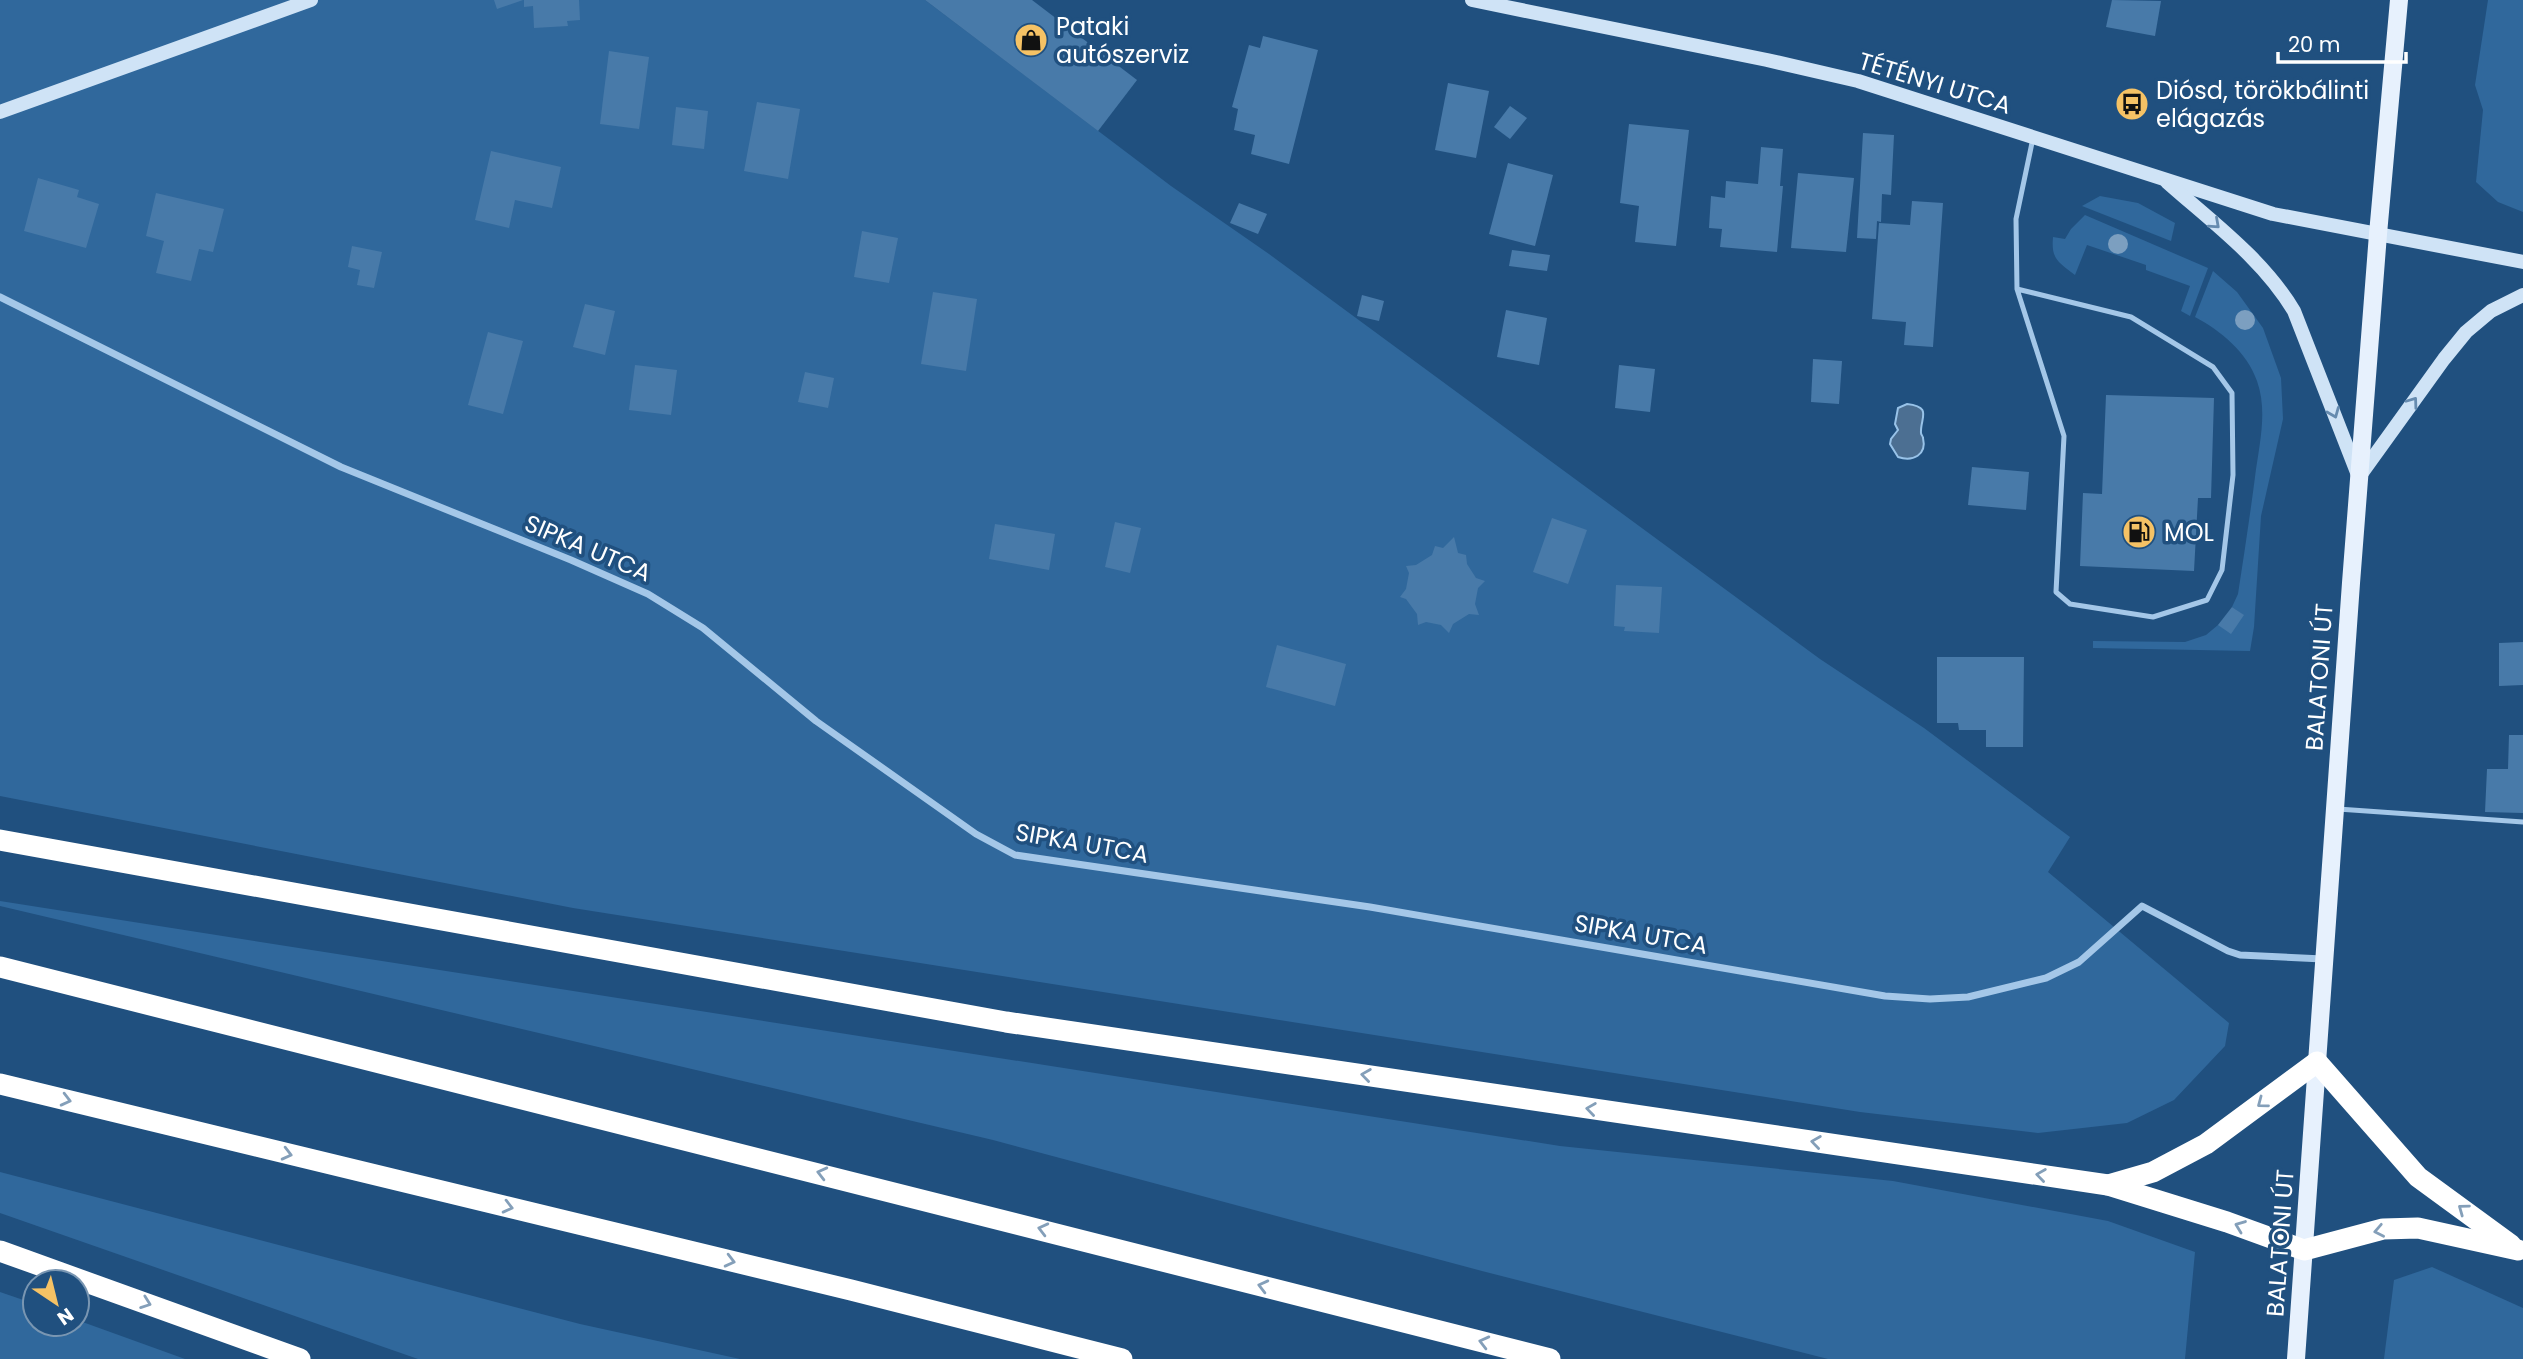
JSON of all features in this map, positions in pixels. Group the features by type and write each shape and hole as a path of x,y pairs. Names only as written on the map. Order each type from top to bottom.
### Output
{"highway":[{"path":"0,840 1006,1022 2108,1185 2227,1222 2304,1250 2383,1229 2418,1228 2520,1251"},
{"path":"0,967 1550,1359"},
{"path":"2108,1185 2153,1172 2206,1144 2317,1062 2418,1177 2520,1251"},
{"path":"0,1084 1122,1359"},
{"path":"0,1251 300,1359"}],"main road":[{"name":"BALATONI ÚT","path":"2296,1359 2359,477 2399,0"}],"street":[{"path":"0,112 311,0"},
{"name":"TÉTÉNYI UTCA","path":"1472,0 1858,81 2273,214 2523,262"},
{"path":"2164,179 2256,261 2281,290 2294,312 2359,477"},
{"path":"2359,477 2466,332 2491,311 2523,295"},
{"name":"SIPKA UTCA","path":"0,297 341,467 572,560 648,594 703,628 816,721 976,834 1015,855 1370,907 1885,996 1930,999 1968,997 2046,978 2079,962 2142,906 2240,955 2324,959"}],"lane":[{"path":"2017,289 2132,317 2213,367 2232,393 2233,475 2222,570 2207,600 2153,617 2070,604 2056,592 2064,436 2017,289 2016,219 2033,138"},
{"path":"2334,809 2523,822"}],"shaded area":[{"path":"0,0 925,0 1171,186 1269,254 1820,659 1924,728 2070,837 2048,872 2229,1023 2225,1046 2174,1100 2127,1123 2038,1133 1860,1112 573,908 0,796"},
{"path":"2488,0 2523,0 2523,212 2498,202 2476,182 2483,110 2475,85"},
{"path":"2100,196 2138,203 2175,223 2171,241 2082,206"},
{"path":"2085,215 2208,268 2190,316 2181,311 2190,286 2146,270 2146,265 2087,245 2075,275 2060,263 2053,250 2053,237 2065,239"},
{"path":"2213,271 2237,292 2263,328 2281,378 2283,419 2261,516 2250,651 2093,648 2093,641 2185,642 2206,635 2218,625 2243,615 2232,607 2238,594 2247,536 2260,441 2262,405 2257,381 2247,361 2223,336 2195,317"},
{"path":"1907,404 1915,405 1923,411 1923,449 1918,456 1909,459 1898,457 1890,444 1898,430 1895,424 1898,408"},
{"path":"0,901 1560,1146 1893,1181 2108,1221 2195,1252 2185,1359 1828,1359 1482,1271 993,1140 0,906"},
{"path":"0,1172 580,1324 740,1359 418,1359 0,1213"},
{"path":"2432,1267 2523,1308 2523,1359 2384,1359 2394,1280"},
{"path":"0,1292 21,1299 21,1338 91,1338 91,1325 185,1359 0,1359"}],"building":[{"path":"494,0 523,0 497,9"},
{"path":"524,0 579,0 580,20 567,21 568,26 534,28 533,6 524,7"},
{"name":"Pataki autószerviz","path":"925,0 1032,0 1137,80 1098,131"},
{"path":"2112,0 2161,1 2155,36 2106,27"},
{"path":"1263,36 1318,50 1289,164 1251,154 1255,135 1234,130 1238,109 1232,107 1249,45 1260,48"},
{"path":"609,51 649,57 639,129 600,124"},
{"path":"1448,83 1489,91 1476,158 1435,150"},
{"path":"757,102 800,109 788,179 744,171"},
{"path":"1510,106 1527,118 1510,139 1494,127"},
{"path":"676,107 708,111 704,149 672,145"},
{"path":"1629,124 1689,130 1676,246 1635,242 1639,206 1620,203"},
{"path":"1863,133 1894,135 1891,195 1882,194 1881,222 1877,221 1876,239 1857,238"},
{"path":"1761,147 1783,149 1780,186 1783,186 1777,252 1720,247 1722,229 1709,228 1711,196 1725,198 1726,181 1758,184"},
{"path":"491,151 561,167 552,208 515,200 509,228 475,220"},
{"path":"1508,163 1553,175 1535,246 1489,234"},
{"path":"1798,173 1854,178 1846,252 1791,248"},
{"path":"38,178 79,190 77,197 99,204 86,248 24,231"},
{"path":"156,193 224,209 213,252 199,249 191,281 156,273 164,241 146,236"},
{"path":"1912,201 1943,203 1933,347 1904,345 1906,322 1872,319 1879,223 1910,225"},
{"path":"1239,203 1267,214 1258,234 1230,223"},
{"path":"862,231 898,238 889,283 854,277"},
{"path":"352,246 382,252 374,288 357,285 360,270 348,267"},
{"path":"1512,250 1550,255 1547,271 1509,266"},
{"path":"933,292 977,299 966,371 921,364"},
{"path":"1362,295 1384,301 1379,321 1357,316"},
{"path":"585,304 615,311 605,355 573,347"},
{"path":"1506,310 1547,318 1539,365 1497,357"},
{"path":"488,332 523,341 503,414 468,405"},
{"path":"1813,359 1842,361 1839,404 1811,402"},
{"path":"635,365 677,370 671,415 629,410"},
{"path":"1619,365 1655,369 1650,412 1615,408"},
{"path":"805,372 834,378 828,408 798,402"},
{"path":"2106,395 2214,398 2211,498 2198,498 2194,571 2080,566 2083,493 2102,494"},
{"path":"1972,467 2029,472 2026,510 1968,505"},
{"path":"1552,518 1587,530 1568,584 1533,572"},
{"path":"1115,522 1141,528 1130,573 1105,567"},
{"path":"995,524 1055,534 1049,570 989,559"},
{"path":"1454,537 1458,553 1466,555 1467,564 1476,578 1485,581 1478,588 1475,604 1479,615 1469,614 1453,624 1449,633 1441,625 1426,622 1418,625 1417,614 1406,599 1400,597 1406,589 1409,573 1406,566 1416,565 1432,555 1435,546 1443,548"},
{"path":"1616,585 1662,587 1659,633 1624,631 1625,627 1614,626"},
{"path":"2232,607 2244,615 2231,634 2218,625"},
{"path":"2523,642 2523,685 2499,686 2499,643"},
{"path":"1277,645 1346,664 1335,706 1266,687"},
{"path":"1937,657 2024,657 2023,747 1986,747 1986,730 1959,730 1958,723 1937,723"},
{"path":"2509,735 2523,735 2523,813 2485,812 2487,769 2508,769"}],"place":[{"name":"Pataki autószerviz","path":"1031,40"},
{"name":"Diósd, törökbálinti elágazás","path":"2132,104"},
{"name":"MOL","path":"2139,532"}]}
